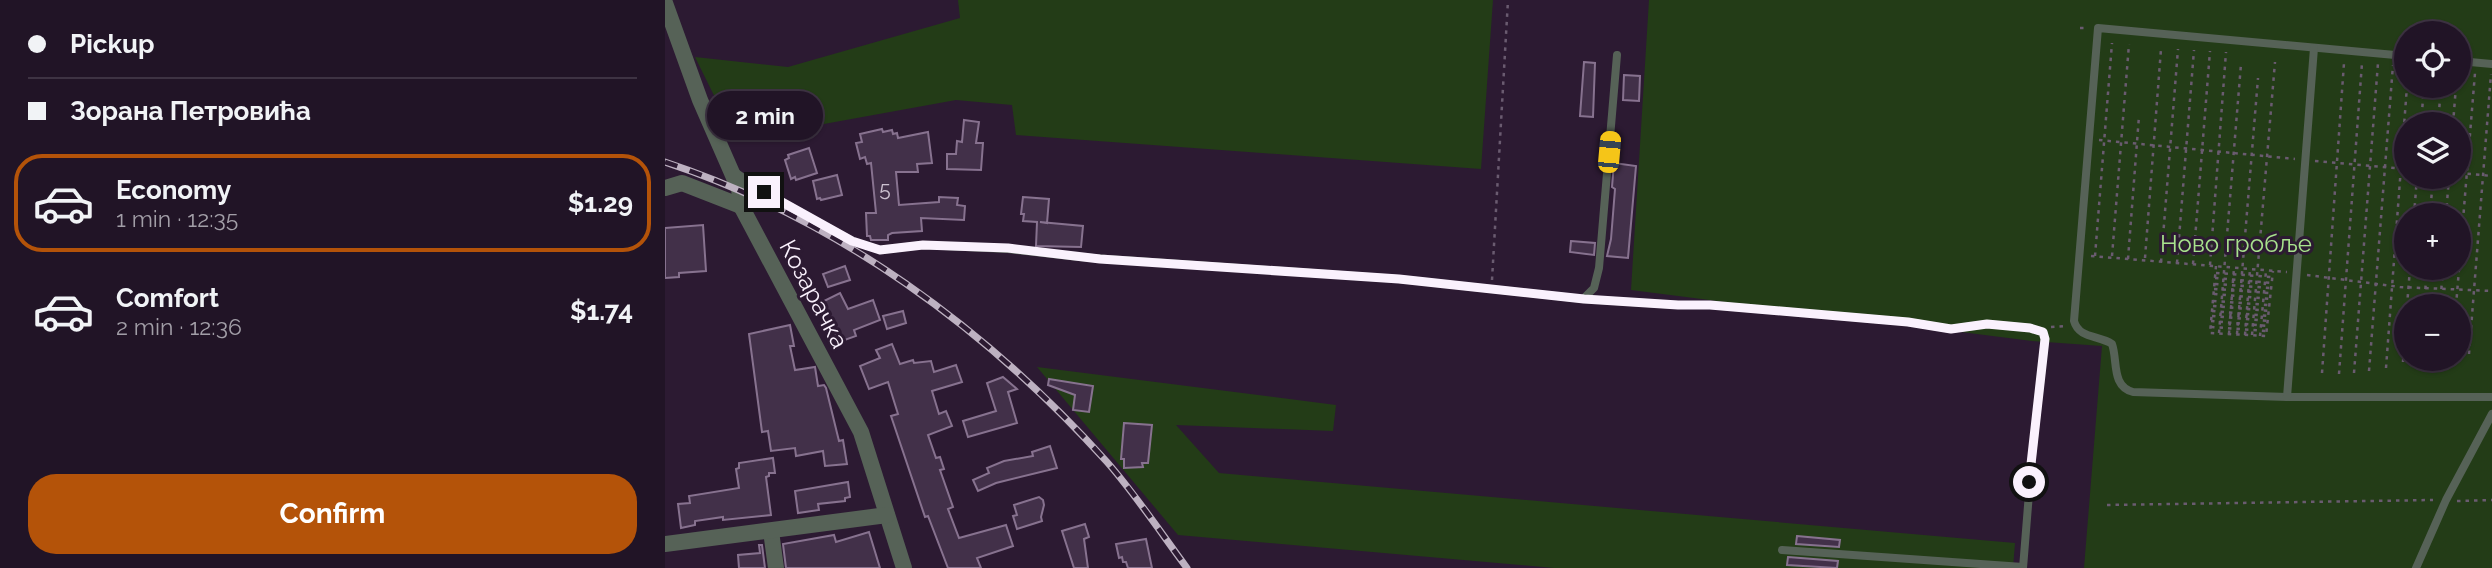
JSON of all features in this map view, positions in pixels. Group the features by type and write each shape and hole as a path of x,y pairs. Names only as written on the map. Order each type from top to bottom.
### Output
{"street":[{"name":"Козарачка","path":"665,3 700,100 739,189 741,206 861,432 904,568"},
{"path":"665,188 681,183 741,206"},
{"path":"665,544 887,515"},
{"path":"771,531 776,568"}],"lane":[{"path":"2394,55 2098,28 2074,321 2076,328 2081,333 2112,344 2117,377 2125,390 2133,392 2287,397 2492,397"},
{"path":"2287,397 2314,48"},
{"path":"1584,299 1594,288 1599,268 1617,55"},
{"path":"2471,62 2492,64"},
{"path":"730,169 764,192 841,235 880,250 923,245 1008,248 1091,258 1334,274 1584,299 1710,305 1908,322 1951,329 1987,324 2030,328 2043,332 2044,358 2032,456 2023,568 1782,550"},
{"path":"2416,568 2446,500 2492,414"}],"path":[{"path":"1491,289 1508,0"},
{"path":"2095,256 2112,43"},
{"path":"2112,257 2129,44"},
{"path":"2145,260 2161,49"},
{"path":"2161,261 2178,49"},
{"path":"2177,263 2194,50"},
{"path":"2193,264 2210,51"},
{"path":"2210,266 2226,52"},
{"path":"2322,373 2344,59"},
{"path":"2252,335 2274,62"},
{"path":"2369,371 2393,62"},
{"path":"2339,374 2362,63"},
{"path":"2354,373 2378,63"},
{"path":"2218,333 2241,64"},
{"path":"2471,118 2475,73"},
{"path":"2471,328 2491,74"},
{"path":"2237,334 2258,78"},
{"path":"2128,259 2139,116"},
{"path":"2088,139 2394,168"},
{"path":"2471,174 2492,176"},
{"path":"2386,368 2399,189"},
{"path":"2457,294 2465,189"},
{"path":"2217,266 2210,332 2229,334 2252,335 2267,331 2273,271"},
{"path":"2229,334 2234,268"},
{"path":"2245,335 2250,269"},
{"path":"2260,333 2266,271"},
{"path":"2216,273 2272,277"},
{"path":"2215,278 2272,283"},
{"path":"2215,286 2271,291"},
{"path":"2214,294 2270,299"},
{"path":"2213,300 2270,305"},
{"path":"2213,306 2269,311"},
{"path":"2212,314 2268,324"},
{"path":"2211,321 2238,318 2262,321 2268,316"},
{"path":"2211,327 2253,330 2260,333"},
{"path":"2107,505 2492,500"}],"green space":[{"path":"958,0 1493,0 1481,169 1016,135 1012,105 956,100 736,140 695,57 788,67 960,18"},
{"name":"Ново гробље","path":"1649,0 2492,0 2492,568 2084,568 2102,346 2032,341 1631,290"},
{"path":"1037,367 1336,405 1333,431 1176,425 1219,473 2015,543 2013,568 1554,568 1178,535"}],"building":[{"path":"1584,62 1595,63 1593,117 1580,116"},
{"path":"1624,75 1640,76 1639,101 1623,100"},
{"path":"964,120 979,122 976,143 983,143 981,170 947,169 947,154 956,154 957,141 962,142"},
{"path":"882,129 883,132 892,130 893,134 897,133 898,138 928,132 932,163 917,164 918,172 896,172 899,205 939,202 939,197 958,198 957,205 965,206 964,220 921,218 922,231 892,233 888,235 888,240 871,240 870,236 867,236 866,213 876,213 871,163 867,164 865,157 860,159 856,143 862,142 860,134"},
{"path":"809,148 817,173 791,179 785,160 789,158 788,155"},
{"path":"1614,163 1636,166 1628,258 1607,256 1615,189 1612,187"},
{"path":"837,175 842,195 817,199 813,181"},
{"path":"1023,197 1049,199 1047,223 1083,226 1081,247 1036,246 1037,222 1023,221"},
{"path":"703,225 706,271 679,273 679,277 665,278 665,228"},
{"path":"1571,241 1595,243 1594,255 1570,252"},
{"path":"845,266 850,280 828,287 823,274"},
{"path":"840,293 848,309 873,300 880,320 854,330 856,336 839,342 822,302"},
{"path":"903,311 906,323 887,329 883,316"},
{"path":"790,325 794,346 790,346 795,370 815,367 818,386 824,385 826,388 839,441 843,440 847,464 825,466 823,451 796,456 795,448 771,451 768,431 762,432 749,334"},
{"path":"892,344 900,364 913,360 914,363 931,361 934,372 956,365 962,382 932,391 939,414 946,411 952,426 928,435 936,458 940,457 944,469 940,470 953,507 948,509 959,538 1006,525 1013,546 977,558 981,568 948,568 928,516 925,517 891,416 898,414 888,382 869,389 860,366 880,358 876,350"},
{"path":"1003,377 1017,389 1008,392 1017,423 968,437 963,421 996,411 987,383"},
{"path":"1049,379 1093,386 1089,412 1073,410 1075,395 1048,385"},
{"path":"1124,423 1152,425 1148,463 1142,463 1143,467 1124,468 1124,459 1121,459"},
{"path":"1050,446 1057,468 996,483 978,491 973,480 989,473 987,468 1004,461 1033,456 1032,452"},
{"path":"773,458 775,473 769,473 766,477 771,515 695,521 695,525 681,528 678,504 690,503 689,496 739,488 736,469 739,468 739,463"},
{"path":"848,482 850,497 845,498 845,501 818,504 819,510 798,513 795,491"},
{"path":"1039,497 1044,505 1042,521 1017,529 1013,516 1017,515 1014,505"},
{"path":"1085,524 1089,537 1084,539 1088,568 1074,568 1062,531"},
{"path":"869,532 880,568 786,568 783,544 834,535 836,542"},
{"path":"1797,536 1840,540 1839,547 1796,544"},
{"path":"1146,539 1152,568 1128,568 1122,557 1119,558 1116,544"},
{"path":"759,545 762,545 765,568 739,568 738,555 760,553"},
{"path":"1788,557 1838,561 1837,568 1787,565"}],"railway":[{"path":"665,162 790,214 905,283 959,323 1060,413 1107,462 1187,568"}],"route":[{"path":"764,192 852,241 880,250 923,245 1008,248 1100,259 1399,279 1584,299 1759,309 1908,322 1951,329 1987,324 2030,328 2043,332 2045,339 2029,482"}]}
